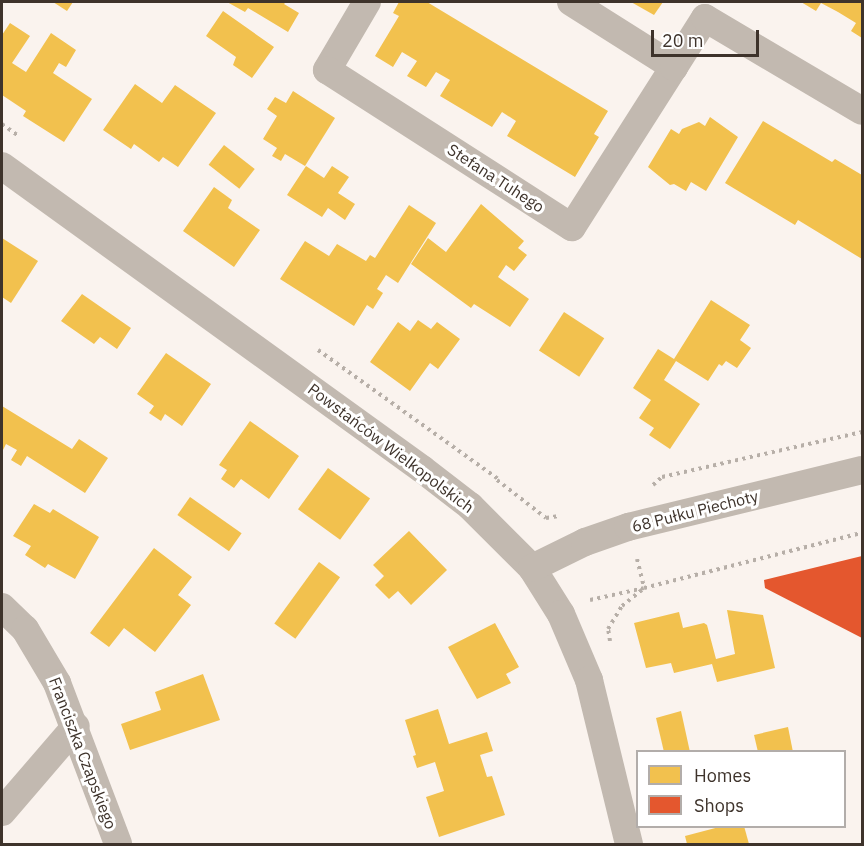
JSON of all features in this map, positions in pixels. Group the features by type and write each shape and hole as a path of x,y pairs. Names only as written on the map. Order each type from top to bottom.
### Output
{"street":[{"name":"Stefana Tuhego","path":"367,2 327,70 572,227 674,67"},
{"path":"571,2 674,67 710,10 862,111"},
{"name":"Powstańców Wielkopolskich","path":"2,166 422,469 470,506 532,568 561,614 589,680 629,844"},
{"name":"68 Pułku Piechoty","path":"532,568 585,542 628,527 862,470"},
{"name":"Franciszka Czapskiego","path":"2,607 25,629 39,649 76,726 118,844"},
{"path":"2,812 76,726"}],"path":[{"path":"644,588 628,527 627,508 662,477 862,432"},
{"path":"590,600 862,533"}],"building: Homes":[{"path":"53,2 73,2 67,11"},
{"path":"227,2 286,2 284,4 299,13 288,32 248,8 245,12"},
{"path":"399,2 427,2 608,111 594,134 599,137 575,177 507,136 516,121 502,112 492,127 440,96 450,80 436,72 426,87 407,76 417,61 402,52 393,67 375,56 399,16 393,13"},
{"path":"631,2 663,2 654,15"},
{"path":"801,2 862,2 862,38 851,31 856,23 838,12 821,3 816,11"},
{"path":"223,11 274,47 252,78 233,65 236,57 206,36"},
{"path":"10,23 30,36 12,63 26,72 51,33 76,50 66,67 59,63 53,73 92,99 64,142 23,116 26,111 2,95 2,35"},
{"path":"135,84 162,103 175,85 216,113 178,167 163,157 159,162 134,144 131,149 103,130"},
{"path":"293,91 335,118 305,166 285,154 281,161 272,156 277,148 263,139 277,116 267,109 275,97 286,103"},
{"path":"710,117 738,137 706,191 691,182 686,191 674,184 670,185 648,167 671,129 679,134 682,129 699,122 705,126"},
{"path":"763,121 832,162 835,159 862,175 862,259 798,220 795,225 725,183"},
{"path":"224,145 255,169 239,189 209,165"},
{"path":"306,166 324,178 332,166 349,177 338,193 355,204 345,220 328,208 322,217 287,195"},
{"path":"214,187 232,200 228,208 260,230 234,267 183,231"},
{"path":"481,204 524,241 518,248 527,255 514,271 506,265 498,277 529,299 510,327 474,304 471,308 411,264 428,238 446,252"},
{"path":"409,205 436,223 398,283 386,275 377,289 383,293 373,309 367,305 354,326 280,279 305,241 329,256 337,244 366,261 370,255 375,258"},
{"path":"2,238 38,261 11,303 2,297"},
{"path":"82,294 131,328 117,349 100,337 94,344 61,321"},
{"path":"711,300 750,325 740,340 751,348 737,368 726,361 722,366 719,364 708,381 676,361 664,380 700,404 670,449 649,435 654,428 639,418 651,400 633,388 658,349 674,359"},
{"path":"564,312 604,338 579,377 539,351"},
{"path":"418,320 431,329 437,322 460,339 438,369 430,363 410,391 370,362 398,322 410,331"},
{"path":"166,353 211,384 182,426 165,414 161,421 149,413 154,406 137,394"},
{"path":"2,406 72,449 79,439 108,458 85,493 27,456 21,466 11,460 17,450 6,444 2,452"},
{"path":"250,421 299,456 269,499 241,479 234,488 221,479 227,470 219,465"},
{"path":"328,468 370,499 340,540 298,509"},
{"path":"190,497 242,533 229,551 177,515"},
{"path":"34,504 50,513 53,509 99,537 75,579 48,564 45,568 25,555 31,546 13,536"},
{"path":"409,531 447,570 411,605 398,591 389,599 375,585 384,576 373,565"},
{"path":"154,548 192,577 178,595 191,605 155,652 124,628 109,647 90,633"},
{"path":"319,562 340,577 295,639 274,623"},
{"path":"727,610 763,615 775,668 717,682 712,664 674,673 671,663 646,668 634,623 679,612 683,628 704,623 707,625 716,659 735,654"},
{"path":"495,623 519,667 506,674 511,683 477,699 448,647"},
{"path":"203,674 220,720 130,750 121,724 161,710 155,692"},
{"path":"438,709 449,744 487,732 493,751 480,755 487,777 492,776 505,815 439,837 426,797 444,791 435,762 417,768 413,756 416,755 405,720"},
{"path":"681,711 690,750 664,750 656,718"},
{"path":"788,727 793,750 758,750 754,735"},
{"path":"715,828 745,828 749,844 687,844 685,836"}],"building: Shops":[{"path":"862,556 862,638 765,588 764,580"}]}
